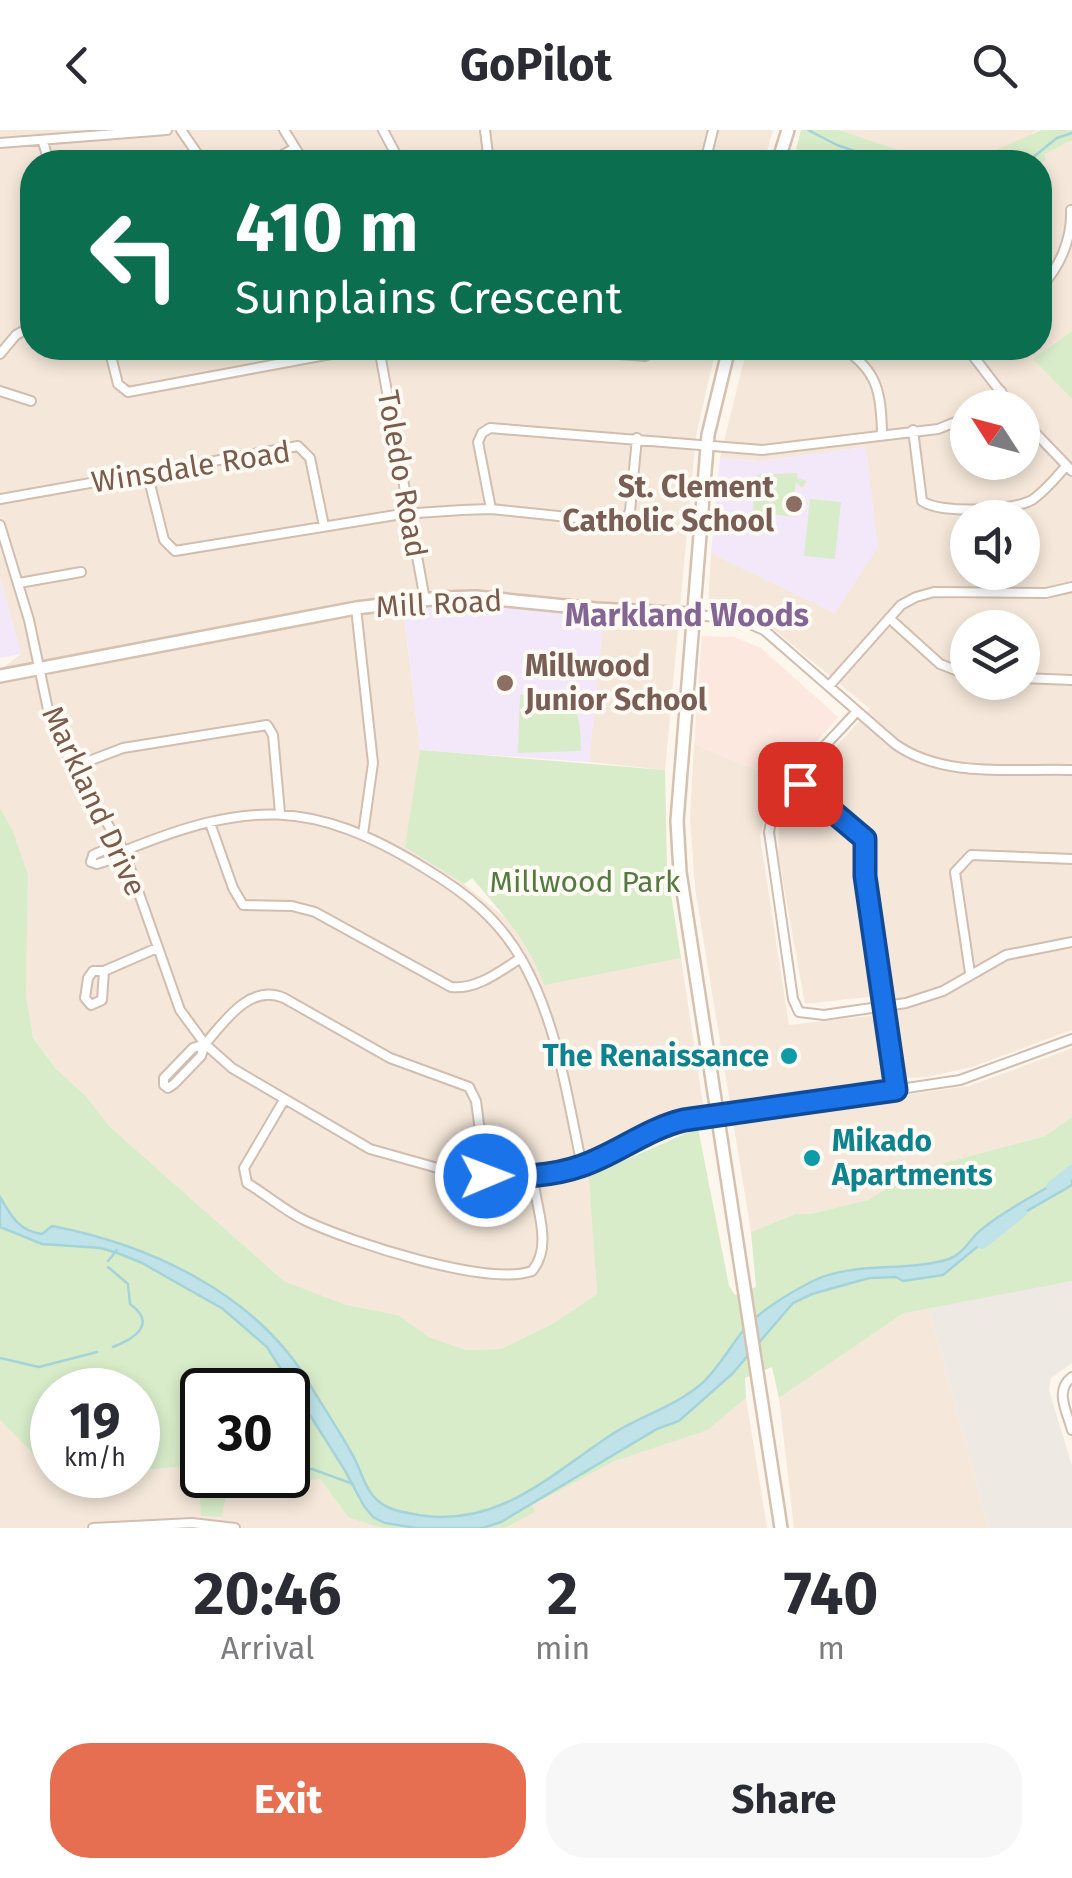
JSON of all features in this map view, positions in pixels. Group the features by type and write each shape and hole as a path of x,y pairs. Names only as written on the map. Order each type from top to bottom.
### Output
{"main road":[{"path":"726,360 710,419 676,822 680,872 780,1528"},
{"name":"Mill Road","path":"0,676 356,608 426,600 476,597 692,614"}],"street":[{"path":"0,143 167,130"},
{"path":"284,130 295,148 291,150"},
{"path":"43,142 45,150"},
{"path":"1052,270 1064,252 1071,210"},
{"path":"0,354 20,334"},
{"path":"111,360 118,384 128,392 299,360"},
{"name":"Toledo Road","path":"381,360 426,600"},
{"path":"861,360 874,378 882,434"},
{"path":"976,360 1000,390"},
{"path":"0,391 30,401"},
{"path":"491,509 478,442 485,429 762,450 950,424"},
{"path":"913,430 922,501 937,508 1010,507 1041,492 1069,468 1040,438"},
{"path":"147,472 164,540 174,552 408,514 491,509 607,522 623,520 631,506 637,438"},
{"name":"Winsdale Road","path":"0,499 298,446 310,458 324,526"},
{"name":"Markland Drive","path":"0,525 20,583 50,718 73,767 123,850 175,1000 205,1044 242,1075 370,1149 459,1174 533,1176 582,1166 665,1125 960,1080 1072,1039"},
{"path":"20,583 81,572"},
{"path":"829,686 908,600 923,594 1046,594 1072,586"},
{"path":"356,608 374,763 363,834"},
{"name":"Mill Road","path":"692,614 744,621 764,630 895,744 934,764 1072,770"},
{"path":"890,618 940,664 950,668"},
{"path":"1040,679 1072,680"},
{"path":"857,710 777,806 769,832 799,1012 809,1016 922,999 1006,956 1072,942"},
{"path":"73,767 123,748 267,726 273,735 280,813"},
{"path":"797,780 865,839 865,876 896,1090"},
{"path":"123,850 232,817 280,813 331,822 382,842 466,894 496,922 522,958 534,984 566,1081 582,1166"},
{"path":"210,823 243,905 292,906 314,912 451,987 478,983 522,958"},
{"path":"970,974 955,872 958,866 977,854 1072,859"},
{"path":"104,971 157,948"},
{"path":"205,1044 193,1048 165,1076 164,1086 172,1086 201,1056 205,1044 248,1000 269,994 284,998 390,1058 469,1087 476,1100 486,1176"},
{"path":"284,1100 245,1166 243,1176 247,1183 309,1222 430,1263 489,1274 532,1271 544,1246 533,1176"},
{"path":"1072,1377 1062,1392 1072,1430"},
{"path":"93,1528 235,1528"}],"shaded area":[{"path":"0,130 773,130 767,150 20,150 20,360 713,360 696,436 665,770 589,762 603,617 403,608 420,750 406,847 464,884 509,921 538,965 544,984 681,958 703,1104 660,1117 588,1152 597,1294 552,1324 501,1349 466,1350 429,1337 398,1315 347,1305 284,1281 109,1126 85,1095 56,1069 33,1036 26,994 28,874 0,808 0,670 21,654 0,577"},
{"path":"838,130 1038,130 1000,150 899,150"},
{"path":"1072,140 1072,331 1052,346 1052,150"},
{"path":"744,360 1035,360 1072,399 1072,1030 972,1067 904,1078 894,994 805,1004 778,854 779,825 795,792 870,709 760,618 708,606 711,553 835,613 866,447 759,461 720,458"},
{"name":"St. Clement Catholic School","path":"866,447 878,547 835,613 711,553 720,458 759,461"},
{"path":"0,577 21,654 0,658"},
{"name":"Millwood Junior School","path":"474,602 604,617 589,762 420,750 403,607"},
{"name":"Markland Woods","path":"702,636 734,637 761,648 838,717 782,780 694,744"},
{"path":"694,744 782,780 768,804 760,836 789,1025 877,1015 890,1097 969,1086 1072,1048 1072,1117 1045,1136 914,1171 868,1200 795,1214 751,1232 695,888 690,818"},
{"path":"1072,1281 1072,1363 1051,1378 1049,1390 1072,1466 1072,1528 989,1528 928,1306"},
{"path":"928,1306 989,1528 794,1528 779,1398 904,1313"},
{"path":"746,1398 767,1528 507,1528 534,1512 531,1505 615,1461 708,1430"},
{"path":"0,1420 30,1450 30,1498 160,1498 160,1469 180,1466 180,1498 210,1498 222,1517 226,1498 310,1498 310,1480 320,1479 349,1518 382,1528 0,1528"}],"green space":[{"path":"801,130 839,130 899,150 799,150 796,149"},
{"path":"1041,130 1072,130 1072,140 1052,150 997,150"},
{"path":"1072,331 1072,399 1034,360 1052,360 1052,345"},
{"path":"797,473 797,478 807,481 802,488 796,482 793,502 798,503 797,517 753,512 756,475"},
{"path":"810,499 841,502 835,559 804,556"},
{"path":"547,690 567,701 576,713 581,751 518,753 520,695"},
{"name":"Millwood Park","path":"420,750 665,770 667,869 681,958 544,985 522,941 472,878 464,884 405,847"},
{"path":"0,808 28,874 26,994 33,1037 56,1069 85,1095 109,1126 284,1281 347,1305 398,1315 429,1337 466,1350 501,1349 552,1324 597,1294 589,1176 698,1128 729,1286 735,1295 756,1287 751,1232 795,1214 868,1200 914,1171 1045,1136 1072,1117 1072,1281 904,1313 779,1398 772,1367 745,1378 746,1398 708,1430 615,1461 532,1505 535,1512 506,1528 382,1528 349,1518 320,1479 310,1480 310,1368 180,1368 180,1467 160,1469 160,1368 30,1368 30,1451 0,1420 0,1227 41,1244 19,1226 0,1197"},
{"path":"200,1498 226,1498 222,1517 201,1516"}],"water":[{"path":"1072,1173 1072,1185 1006,1223 943,1275 903,1281 896,1277 869,1278 793,1303 732,1374 679,1421 657,1429 501,1522 483,1528 416,1528 373,1517 310,1415 310,1385 369,1490 387,1507 448,1517 475,1513 524,1494 614,1433 690,1392 713,1372 753,1320 801,1287 843,1272 949,1259 1015,1206"},
{"path":"0,1197 27,1230 42,1234 52,1226 89,1235 126,1246 198,1278 230,1299 287,1351 299,1368 280,1368 267,1347 223,1309 142,1263 101,1248 42,1244 0,1227"}],"waterway":[{"path":"808,130 851,150"},
{"path":"1042,150 1057,138 1072,133"},
{"path":"1052,1187 1072,1171"},
{"path":"982,1243 1021,1212"},
{"path":"108,1261 117,1250"},
{"path":"108,1267 128,1284 130,1304 142,1318 140,1330 113,1347"},
{"path":"0,1358 39,1367 97,1352"},
{"path":"310,1469 353,1484"}],"place":[{"name":"St. Clement Catholic School","path":"794,504"},
{"name":"Millwood Junior School","path":"505,683"},
{"name":"The Renaissance","path":"789,1056"},
{"name":"Mikado Apartments","path":"812,1158"}],"district":[{"name":"Markland Woods","path":"687,615"}],"route":[{"path":"486,1176 533,1176 582,1166 657,1128 684,1120 896,1090 865,876 865,839 800,784"}]}
